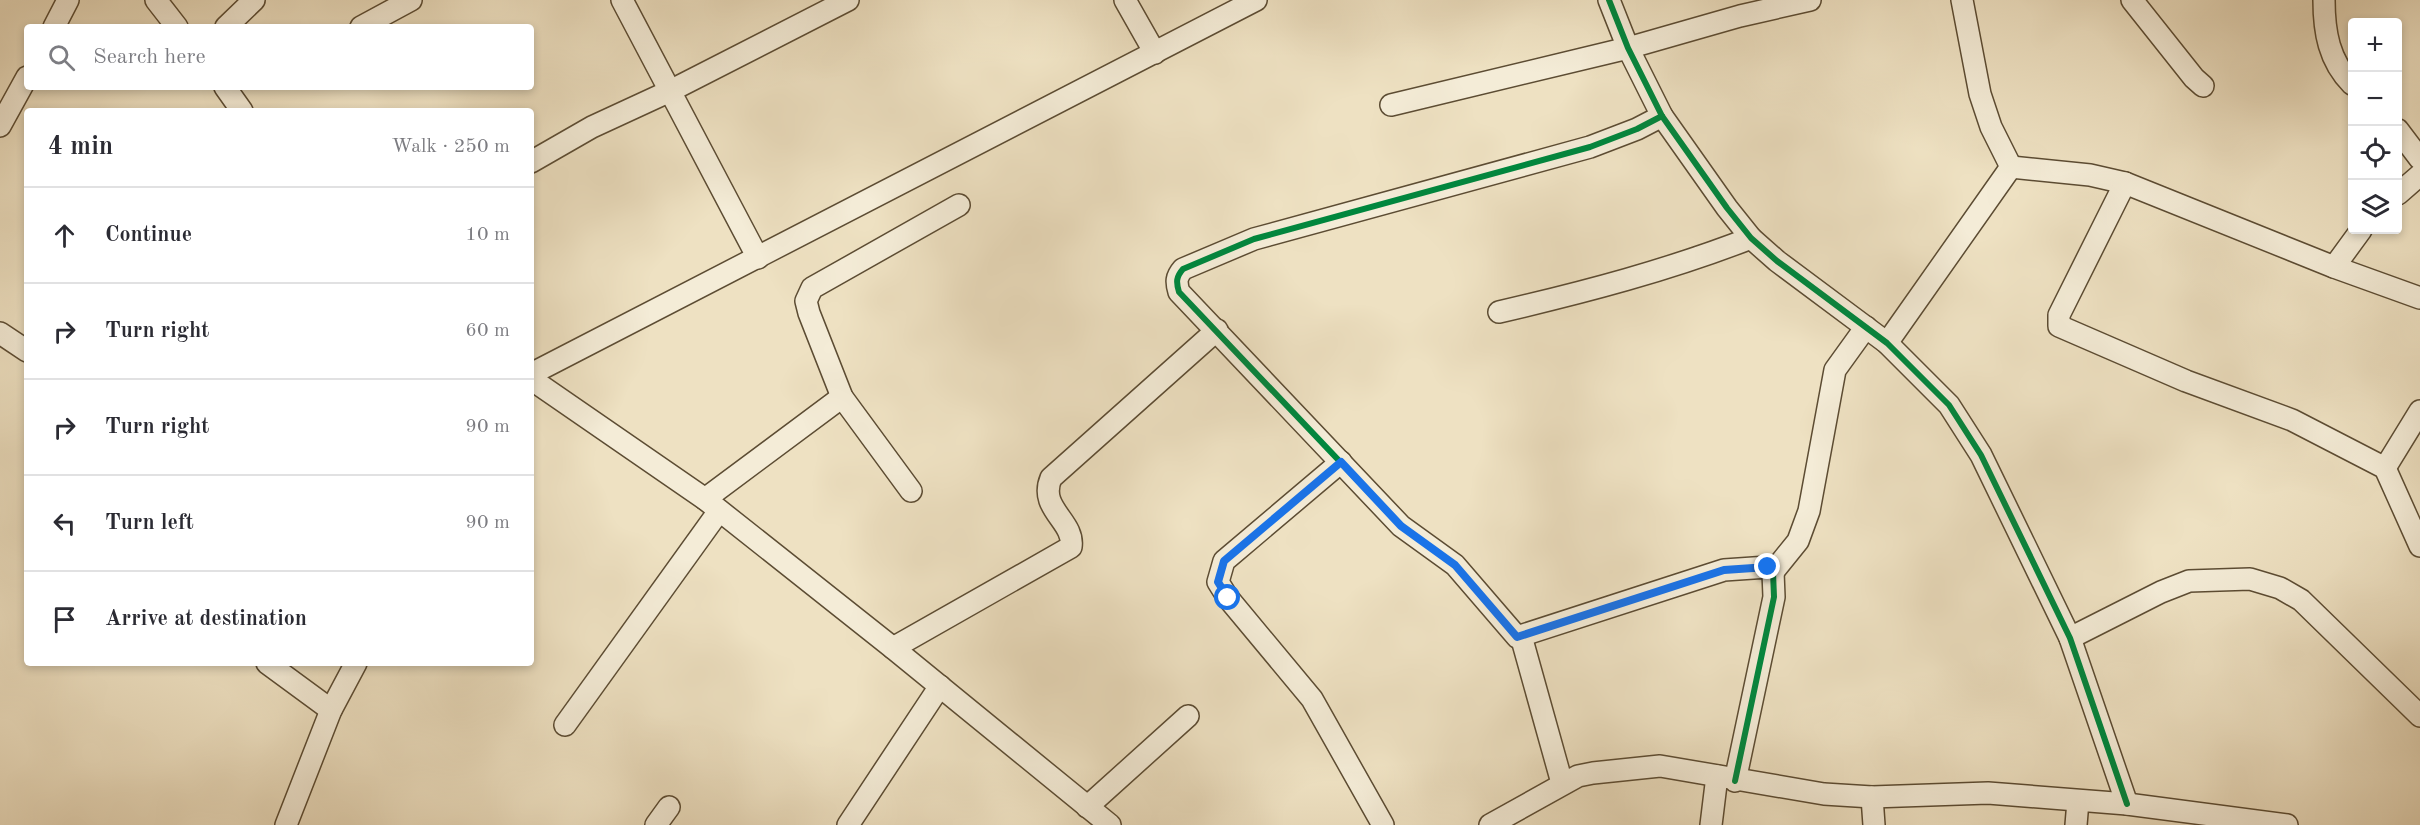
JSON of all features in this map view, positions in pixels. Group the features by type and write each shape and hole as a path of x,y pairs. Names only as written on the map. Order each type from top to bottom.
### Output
{"street":[{"path":"56,24 68,0"},
{"path":"156,0 175,24"},
{"path":"229,24 254,0"},
{"path":"367,24 411,0"},
{"path":"622,0 758,258"},
{"path":"534,160 592,127 670,91 848,0"},
{"path":"1125,0 1155,53"},
{"path":"534,374 1256,0"},
{"path":"1609,0 1628,48 1662,116 1751,238 1777,261 1887,343 1949,405 1981,455 2070,638 2127,804"},
{"path":"1391,105 1628,48 1740,16 1810,0"},
{"path":"1962,0 1980,94 1991,127 2011,167"},
{"path":"2132,0 2194,78 2203,86"},
{"path":"2324,0 2325,33 2331,53 2348,80"},
{"path":"0,126 24,82"},
{"path":"1662,116 1638,129 1590,147 1254,239 1183,269 1176,283 1179,292 1218,330 1401,526 1455,565 1514,635 1521,636 1724,570 1759,566 1768,567 1773,572"},
{"path":"2402,136 2420,159"},
{"path":"2011,167 2090,175 2125,183 2334,267 2420,298"},
{"path":"1887,343 2011,167"},
{"path":"2402,190 2420,175"},
{"path":"2125,183 2059,315 2059,326 2186,381 2292,420 2385,468 2420,546"},
{"path":"911,491 842,398 806,301 812,288 959,205"},
{"path":"2334,267 2358,234"},
{"path":"1499,312 1625,281 1700,258 1751,238"},
{"path":"1711,825 1726,778 1774,597 1773,572 1798,541 1809,511 1835,370 1866,327"},
{"path":"893,648 1071,547 1071,537 1048,498 1047,488 1051,478 1218,330"},
{"path":"0,333 24,349"},
{"path":"534,378 712,505 893,648 1110,825"},
{"path":"565,725 712,505 842,398"},
{"path":"2385,468 2420,411"},
{"path":"1341,462 1224,561 1218,582 1228,598 1312,699 1383,825"},
{"path":"2070,638 2161,592 2189,581 2250,579 2280,588 2301,600 2420,716"},
{"path":"1521,636 1562,783"},
{"path":"271,666 331,710"},
{"path":"286,825 331,710 354,666"},
{"path":"848,825 940,686"},
{"path":"1087,807 1188,716"},
{"path":"1490,825 1562,783 1593,773 1660,766 1824,794 1872,797 1988,793 2127,804 2288,825"},
{"path":"1872,797 1874,825"},
{"path":"2076,825 2078,801"},
{"path":"656,825 669,807"}],"cycle path":[{"path":"1609,0 1628,48 1662,116 1751,238 1777,261 1887,343 1949,405 1981,455 2070,638 2127,804"},
{"path":"1662,116 1637,129 1590,147 1254,239 1183,269 1178,277 1177,285 1179,292 1401,526 1455,565 1517,637 1724,570 1768,567 1773,572 1774,597 1735,781"}],"route":[{"path":"1228,598 1218,582 1224,561 1341,462 1401,526 1455,565 1517,637 1724,570 1768,567"}]}
